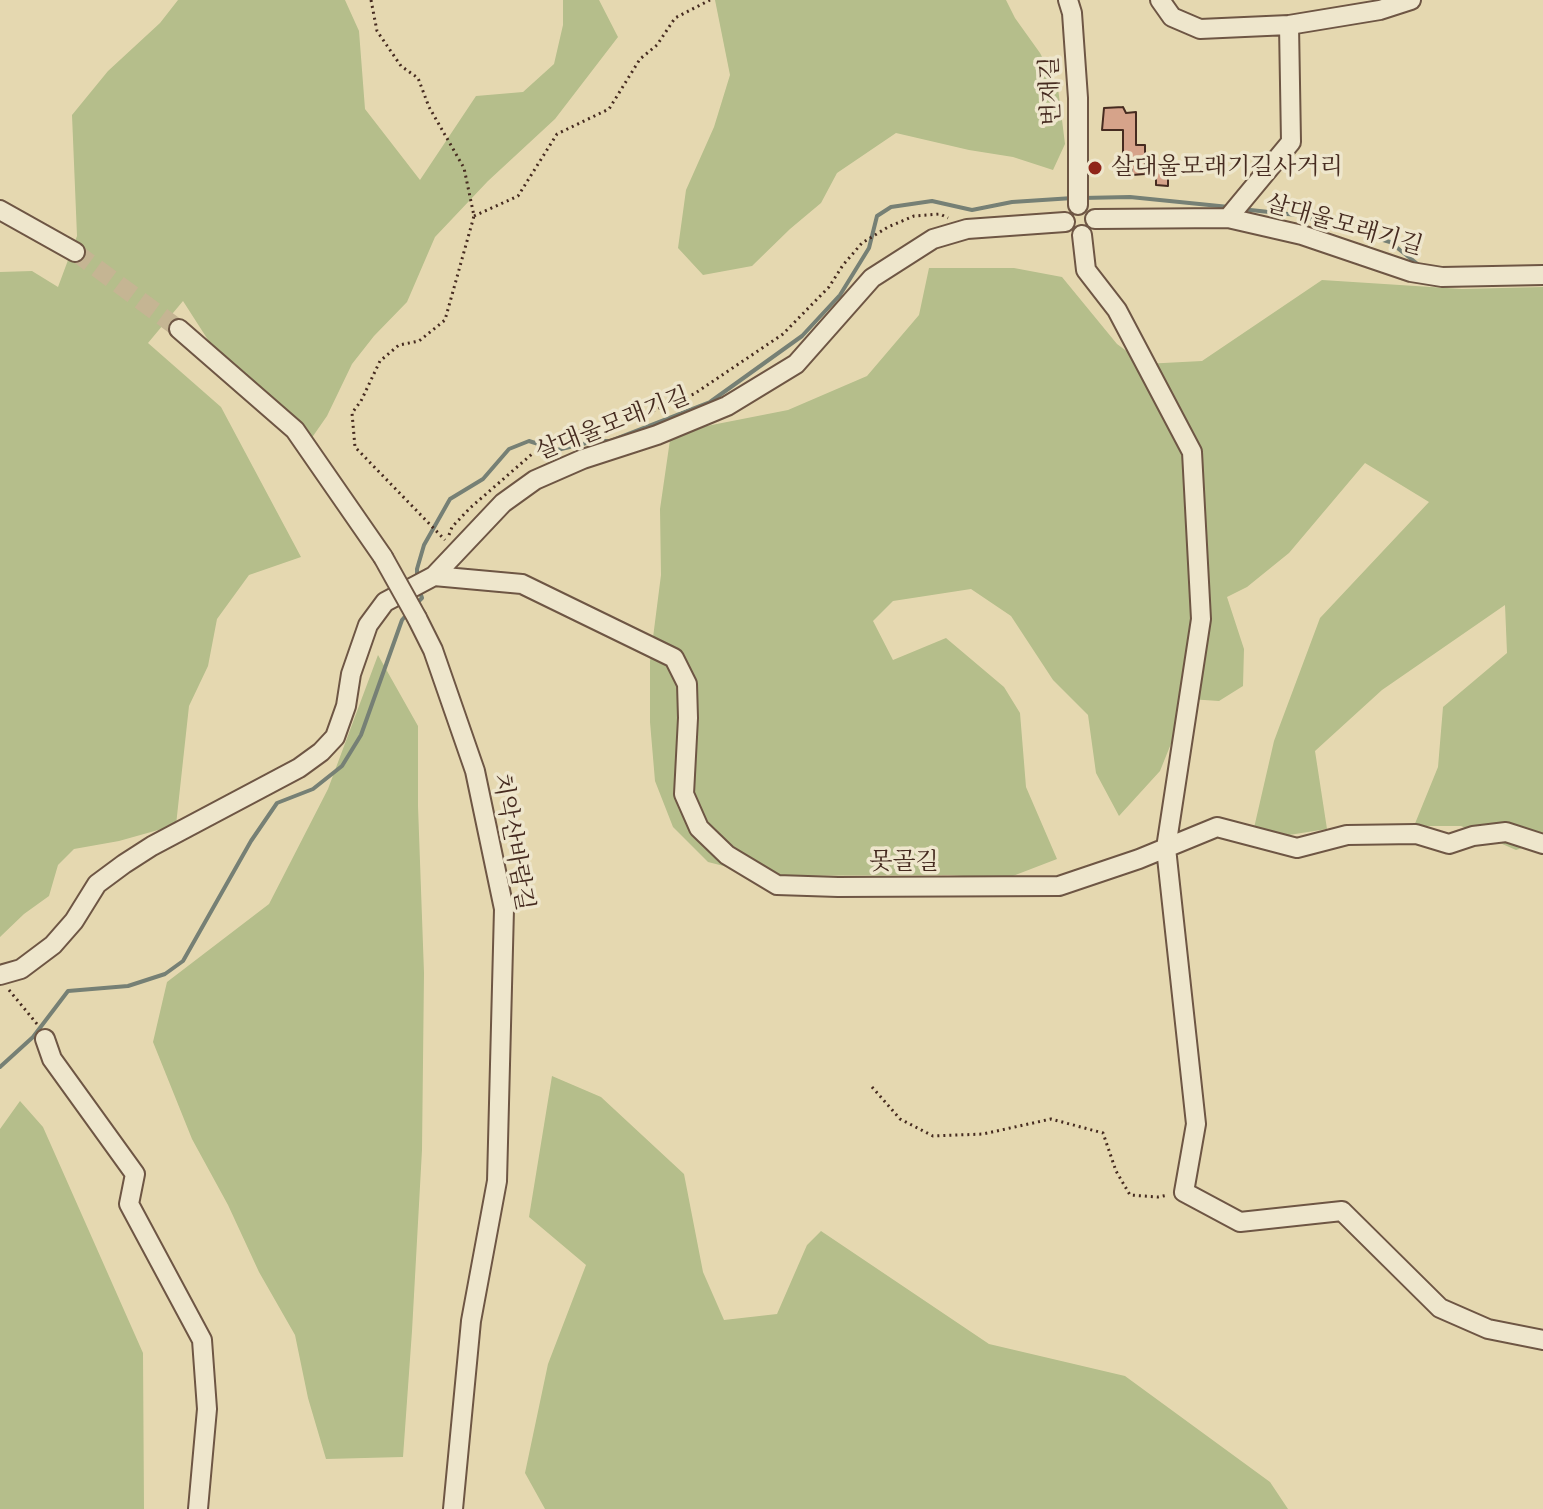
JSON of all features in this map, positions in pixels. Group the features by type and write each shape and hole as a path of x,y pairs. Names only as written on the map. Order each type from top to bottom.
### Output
{"street":[{"name":"번재길","path":"1068,0 1072,13 1078,98 1078,203"},
{"path":"1160,0 1172,17 1200,29 1289,25 1380,10 1411,0"},
{"name":"살대울모래기길","path":"1235,210 1291,142 1289,25"},
{"path":"1078,203 1088,207 1095,219 1091,230 1082,235 1072,233 1065,222 1067,212 1078,203"},
{"path":"0,210 75,252"},
{"name":"살대울모래기길","path":"1095,219 1235,210 1411,272 1442,277 1543,275"},
{"name":"살대울모래기길","path":"3,980 53,945 74,921 97,884 124,864 299,768 321,752 335,737 346,706 351,674 368,625 385,602 429,579 503,503 535,480 727,406 796,364 872,278 933,239 967,229 1065,222"},
{"path":"1082,235 1086,270 1117,310 1192,452 1201,619 1166,848 1196,1124 1184,1192 1240,1222 1342,1211 1440,1308 1488,1329 1543,1340"},
{"name":"치악산바람길","path":"179,329 295,430 383,557 433,650 475,771 504,909 497,1181 471,1321 453,1509"},
{"name":"못골길","path":"429,579 522,584 674,658 687,684 684,794 699,828 727,855 777,885 1059,886 1217,827 1297,848 1347,835 1416,834 1449,844 1473,836 1506,832 1543,844"},
{"path":"45,1039 52,1059 135,1174 129,1204 202,1340 207,1409 198,1509"}],"path":[{"path":"371,0 377,31 401,66 418,78 429,107 464,168 474,216 445,320 419,341 399,345 380,361 352,413 355,447 446,542"},
{"path":"474,216 518,196 557,134 609,109 640,59 657,45 675,18 710,0"},
{"name":"살대울모래기길","path":"532,454 576,432 636,418 694,394 783,334 829,287 843,265 878,233 914,216 940,214 967,229"},
{"path":"3,980 36,1022"},
{"path":"872,1087 900,1119 933,1136 983,1134 1051,1119 1103,1133 1116,1171 1130,1195 1158,1197 1184,1192"}],"green space":[{"path":"178,0 345,0 359,31 365,109 420,180 476,96 523,92 554,64 563,25 563,0 599,0 618,37 555,119 488,181 435,237 407,302 352,364 327,416 311,439 210,343 183,301 148,343 221,407 301,557 249,575 217,619 208,666 189,706 176,825 119,841 74,849 58,865 49,896 0,937 0,272 32,271 58,287 77,236 72,115 108,71 160,23"},
{"path":"715,0 1006,0 1058,88 1065,144 1053,170 1013,157 896,133 837,173 821,203 752,266 703,275 678,248 686,190 714,127 730,75"},
{"path":"929,268 1014,268 1062,277 1117,344 1144,364 1202,361 1322,280 1462,289 1543,287 1543,841 1516,850 1461,826 1414,826 1438,767 1443,707 1507,653 1505,605 1382,690 1315,751 1327,829 1251,841 1274,741 1320,618 1429,502 1365,463 1289,553 1247,587 1227,597 1244,649 1243,686 1219,701 1189,699 1160,771 1119,816 1096,773 1088,715 1053,680 1011,616 971,589 893,601 873,621 893,660 946,638 1004,687 1020,713 1026,787 1057,859 1005,879 950,875 763,876 708,862 673,827 655,781 650,722 650,661 661,575 660,509 671,433 788,410 867,376 919,315"},
{"path":"378,655 418,726 424,973 422,1150 412,1331 403,1457 326,1459 308,1398 295,1335 259,1272 228,1205 192,1139 153,1042 167,982 269,904 328,789"},
{"path":"552,1076 601,1097 684,1174 703,1272 724,1320 777,1314 807,1245 821,1231 989,1344 1125,1376 1270,1482 1288,1509 545,1509 525,1473 548,1364 586,1265 529,1217"},
{"path":"20,1101 43,1127 143,1353 144,1509 0,1509 0,1129"}],"building":[{"path":"1123,107 1126,113 1136,112 1136,145 1145,145 1145,174 1132,175 1132,168 1123,168 1123,130 1102,130 1104,108"},
{"path":"1156,168 1168,169 1168,186 1156,185"}],"waterway":[{"path":"1082,198 1130,197 1229,207"},
{"path":"417,581 424,545 450,499 483,479 509,449 529,441 557,450 595,441 610,441 710,402 802,336 840,295 869,248 877,216 891,207 932,201 972,210 1012,202 1073,198"},
{"path":"1241,209 1297,215 1390,242 1420,266"},
{"path":"415,605 422,598 419,589"},
{"path":"0,1067 33,1037 68,991 128,986 165,974 183,961 251,841 277,803 313,789 342,766 361,735 402,620 409,612"}],"tunnel":[{"path":"75,252 179,329"}],"place":[{"name":"살대울모래기길사거리","path":"1095,168"}]}
